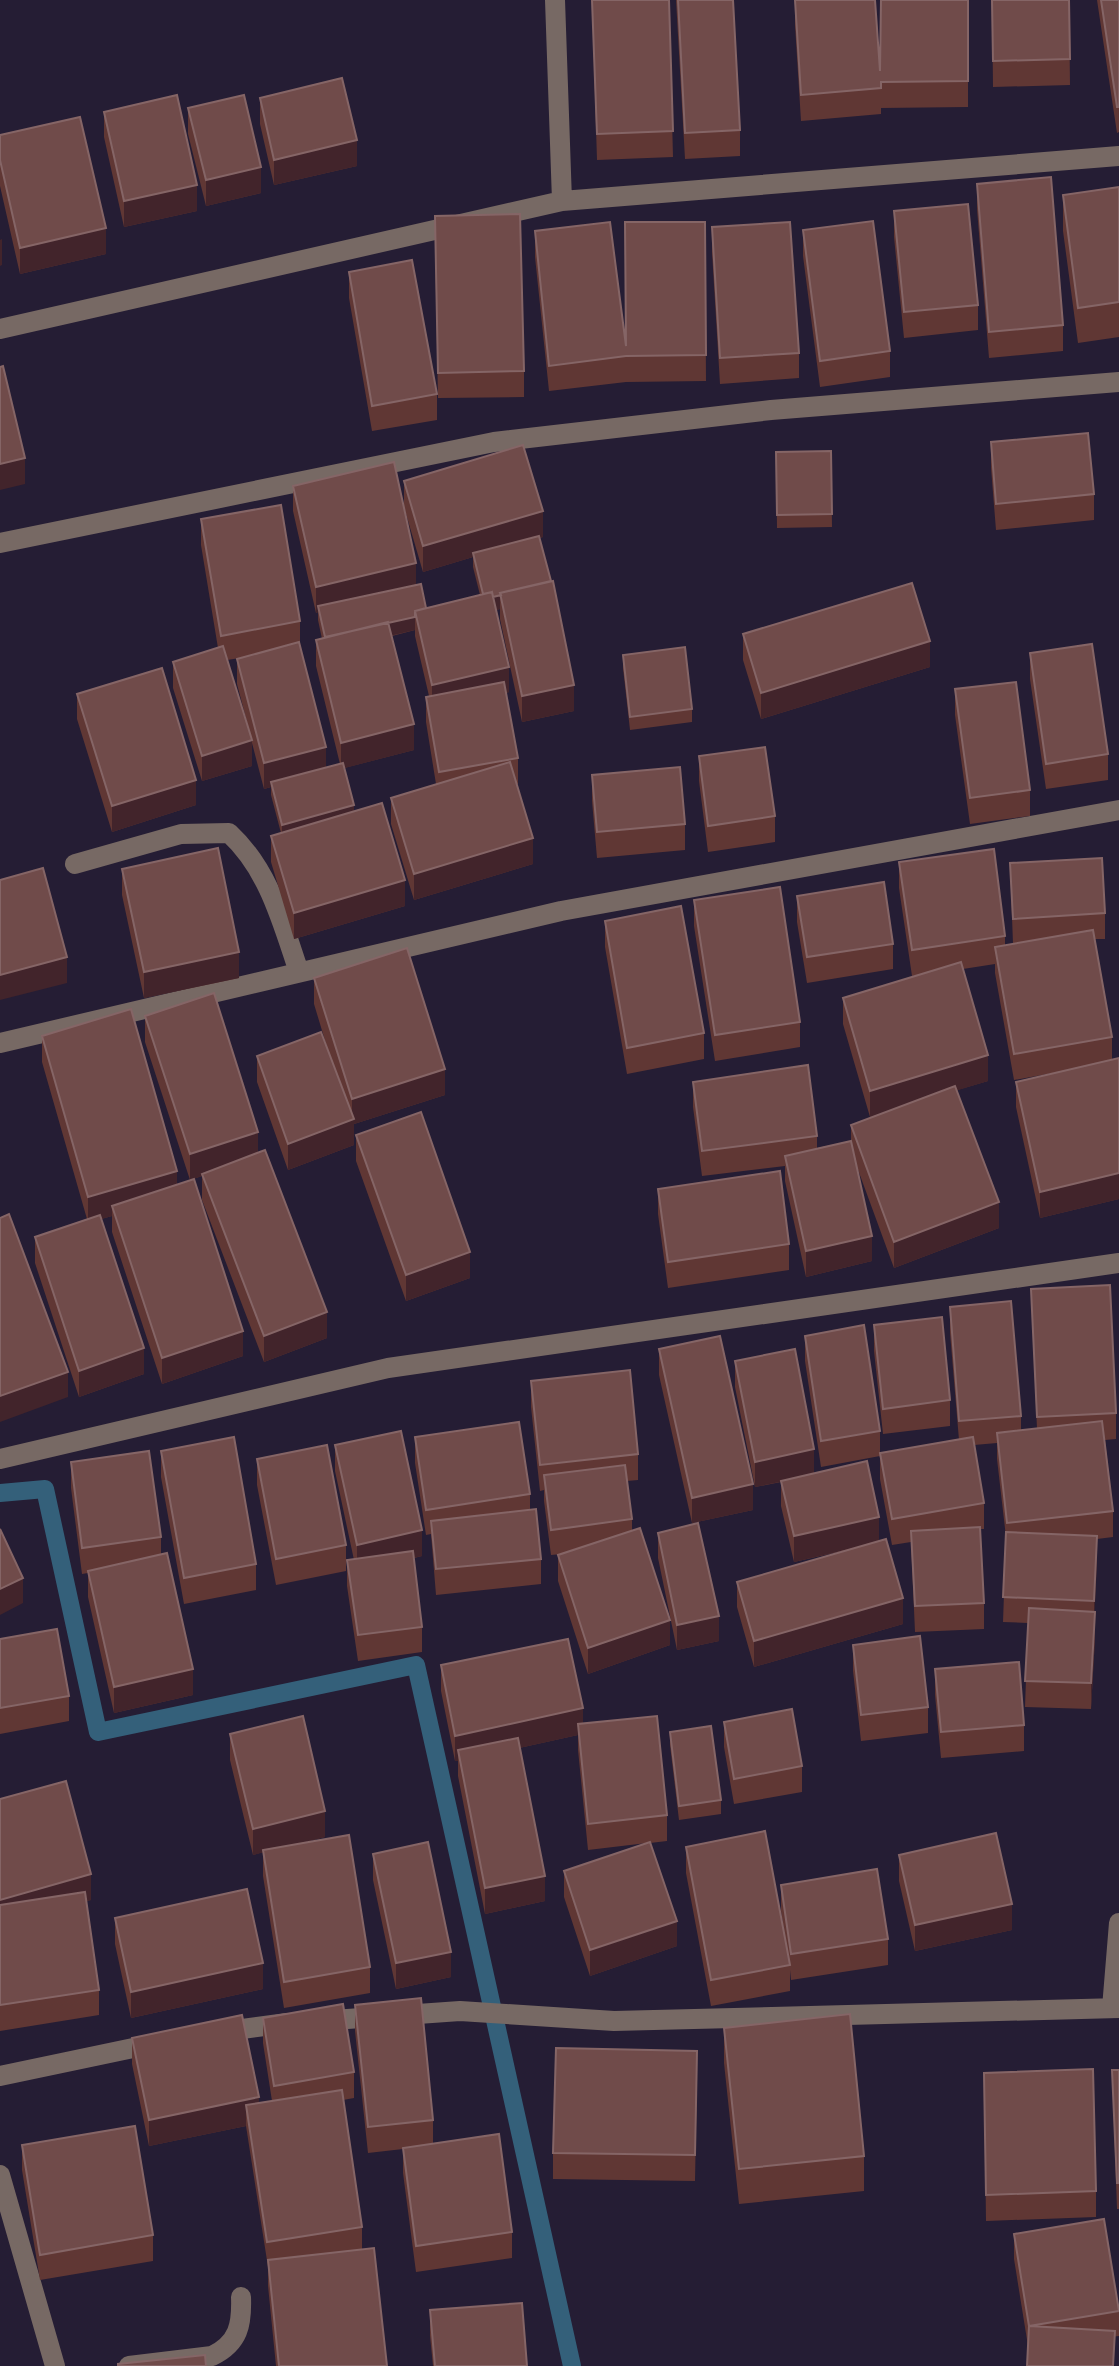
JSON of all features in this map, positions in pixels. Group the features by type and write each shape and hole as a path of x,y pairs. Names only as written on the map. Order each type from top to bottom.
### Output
{"street":[{"path":"555,0 562,201"},
{"path":"0,329 562,201 1119,156"},
{"path":"0,543 494,442 771,410 1119,382"},
{"path":"0,1043 561,911 1119,810"},
{"path":"75,864 181,834 229,833 247,850 274,897 299,972"},
{"path":"0,1459 388,1368 1119,1263"},
{"path":"203,2035 264,2025 460,2011 614,2021 1116,2008 1119,1923"},
{"path":"0,2076 173,2040"},
{"path":"0,2175 55,2366"},
{"path":"129,2366 212,2356 224,2350 236,2337 242,2320 241,2297"}],"building":[{"path":"592,0 669,0 673,131 597,134"},
{"path":"678,0 733,0 740,130 685,133"},
{"path":"795,0 875,0 880,71 881,0 968,0 968,81 881,82 881,88 801,95"},
{"path":"992,0 1069,0 1070,59 993,61"},
{"path":"1101,0 1119,0 1119,107 1117,107"},
{"path":"342,78 357,140 274,160 260,98"},
{"path":"177,95 197,185 124,201 104,112"},
{"path":"244,95 261,167 206,180 188,108"},
{"path":"80,117 106,228 20,248 0,160 0,135"},
{"path":"1051,177 1063,325 989,332 977,184"},
{"path":"1119,187 1119,302 1078,308 1063,195"},
{"path":"968,204 978,305 904,312 894,211"},
{"path":"520,214 524,371 438,373 435,216"},
{"path":"873,221 890,351 820,361 803,230"},
{"path":"610,222 626,346 625,222 705,222 706,355 626,356 549,366 535,231"},
{"path":"790,222 799,353 720,358 712,227"},
{"path":"412,260 437,394 372,406 349,272"},
{"path":"3,366 25,458 0,464 0,367"},
{"path":"1088,433 1094,494 996,504 991,442"},
{"path":"523,445 543,511 423,546 404,481"},
{"path":"831,451 832,514 777,515 776,452"},
{"path":"394,462 416,563 316,587 293,486"},
{"path":"281,505 300,621 221,636 201,519"},
{"path":"539,536 551,581 493,597 492,592 483,594 473,553"},
{"path":"553,581 574,685 522,696 500,593"},
{"path":"912,583 930,641 761,693 743,634"},
{"path":"421,584 426,608 415,611 415,617 325,637 318,606"},
{"path":"492,592 509,667 432,685 415,611"},
{"path":"388,622 414,724 341,743 316,640"},
{"path":"299,642 326,747 264,763 237,659"},
{"path":"1092,644 1108,754 1046,764 1030,653"},
{"path":"223,646 252,740 202,756 173,662"},
{"path":"685,647 692,709 630,717 623,655"},
{"path":"162,668 196,780 112,806 77,694"},
{"path":"504,682 518,758 439,772 426,697"},
{"path":"1016,682 1030,790 970,798 955,689"},
{"path":"765,747 775,816 708,826 699,756"},
{"path":"510,762 533,838 414,874 391,798"},
{"path":"343,763 354,805 282,825 271,782"},
{"path":"680,767 685,824 597,832 592,775"},
{"path":"382,803 405,880 294,913 271,836"},
{"path":"218,848 239,952 144,972 122,869"},
{"path":"994,849 1005,936 912,950 899,862"},
{"path":"1102,858 1105,913 1013,919 1010,863"},
{"path":"43,868 67,957 0,975 0,880"},
{"path":"884,882 893,944 807,957 797,896"},
{"path":"780,887 800,1022 715,1035 694,900"},
{"path":"681,906 704,1033 627,1048 605,921"},
{"path":"1093,930 1112,1037 1014,1054 995,947"},
{"path":"407,948 445,1069 352,1099 314,978"},
{"path":"961,962 988,1055 870,1091 843,998"},
{"path":"214,993 258,1132 190,1154 145,1016"},
{"path":"131,1009 177,1171 88,1197 42,1036"},
{"path":"321,1032 354,1119 288,1144 257,1056"},
{"path":"1119,1058 1119,1173 1040,1192 1016,1082"},
{"path":"808,1065 817,1136 702,1151 693,1082"},
{"path":"955,1086 999,1202 894,1242 851,1125"},
{"path":"421,1112 470,1252 406,1275 356,1135"},
{"path":"851,1141 872,1236 806,1251 785,1156"},
{"path":"265,1150 327,1312 264,1336 202,1174"},
{"path":"780,1171 789,1244 668,1262 658,1189"},
{"path":"194,1179 243,1331 162,1358 112,1206"},
{"path":"9,1214 68,1372 0,1396 0,1218"},
{"path":"100,1215 144,1348 79,1371 35,1237"},
{"path":"1110,1285 1116,1413 1037,1417 1031,1289"},
{"path":"1011,1301 1021,1416 959,1421 950,1307"},
{"path":"942,1317 950,1400 883,1409 874,1325"},
{"path":"864,1325 880,1431 821,1441 805,1336"},
{"path":"720,1336 753,1484 692,1498 659,1349"},
{"path":"795,1349 814,1449 755,1462 735,1361"},
{"path":"630,1370 638,1454 540,1465 531,1381"},
{"path":"1102,1421 1113,1511 1007,1523 997,1433"},
{"path":"519,1422 530,1494 426,1510 415,1437"},
{"path":"401,1431 422,1530 357,1545 335,1445"},
{"path":"234,1437 256,1564 184,1578 161,1451"},
{"path":"973,1437 984,1503 892,1519 880,1453"},
{"path":"327,1445 346,1545 276,1559 257,1459"},
{"path":"149,1451 161,1537 82,1548 71,1462"},
{"path":"867,1461 879,1517 794,1536 781,1481"},
{"path":"625,1465 632,1519 551,1530 544,1475"},
{"path":"536,1509 541,1559 436,1569 431,1521"},
{"path":"698,1523 719,1616 677,1625 658,1533"},
{"path":"980,1527 984,1603 915,1606 911,1531"},
{"path":"640,1528 670,1620 588,1648 558,1555"},
{"path":"0,1529 23,1578 0,1589"},
{"path":"1006,1532 1097,1536 1094,1601 1003,1597"},
{"path":"886,1539 903,1598 754,1641 737,1582"},
{"path":"413,1551 422,1627 358,1635 347,1560"},
{"path":"167,1553 193,1669 114,1687 88,1571"},
{"path":"1029,1608 1095,1612 1091,1683 1025,1681"},
{"path":"57,1629 69,1696 0,1708 0,1639"},
{"path":"920,1636 928,1707 861,1715 853,1645"},
{"path":"568,1639 583,1708 455,1736 441,1665"},
{"path":"1019,1662 1024,1725 941,1732 935,1669"},
{"path":"792,1709 802,1766 734,1779 724,1722"},
{"path":"303,1716 325,1811 253,1829 230,1734"},
{"path":"657,1716 667,1815 588,1824 578,1724"},
{"path":"711,1726 721,1800 679,1806 670,1732"},
{"path":"518,1738 545,1876 485,1888 458,1750"},
{"path":"66,1781 91,1874 0,1900 0,1799"},
{"path":"765,1831 790,1965 711,1980 686,1847"},
{"path":"996,1833 1012,1904 915,1925 899,1855"},
{"path":"349,1835 370,1967 284,1982 263,1850"},
{"path":"428,1842 451,1952 396,1963 373,1854"},
{"path":"650,1842 677,1921 590,1950 564,1871"},
{"path":"877,1869 888,1939 791,1954 781,1885"},
{"path":"247,1889 263,1963 131,1992 115,1918"},
{"path":"85,1892 99,1990 0,2005 0,1905"},
{"path":"421,1998 433,2120 368,2127 355,2005"},
{"path":"343,2004 354,2072 274,2086 263,2018"},
{"path":"850,2014 864,2156 739,2169 724,2028"},
{"path":"242,2015 259,2097 149,2120 132,2038"},
{"path":"556,2048 697,2051 695,2155 553,2153"},
{"path":"1093,2069 1096,2191 986,2195 984,2073"},
{"path":"1112,2070 1119,2070 1119,2183 1117,2183"},
{"path":"342,2090 362,2227 267,2242 246,2105"},
{"path":"135,2126 153,2235 40,2255 22,2145"},
{"path":"499,2134 512,2232 416,2246 403,2148"},
{"path":"1104,2219 1119,2311 1029,2326 1014,2234"},
{"path":"374,2248 387,2366 279,2366 268,2260"},
{"path":"522,2303 527,2366 435,2366 430,2310"},
{"path":"1029,2326 1115,2331 1113,2366 1027,2366"},
{"path":"205,2355 206,2366 118,2366 118,2364"}],"waterway":[{"path":"0,1493 45,1489 98,1732 416,1665 572,2366"}]}
